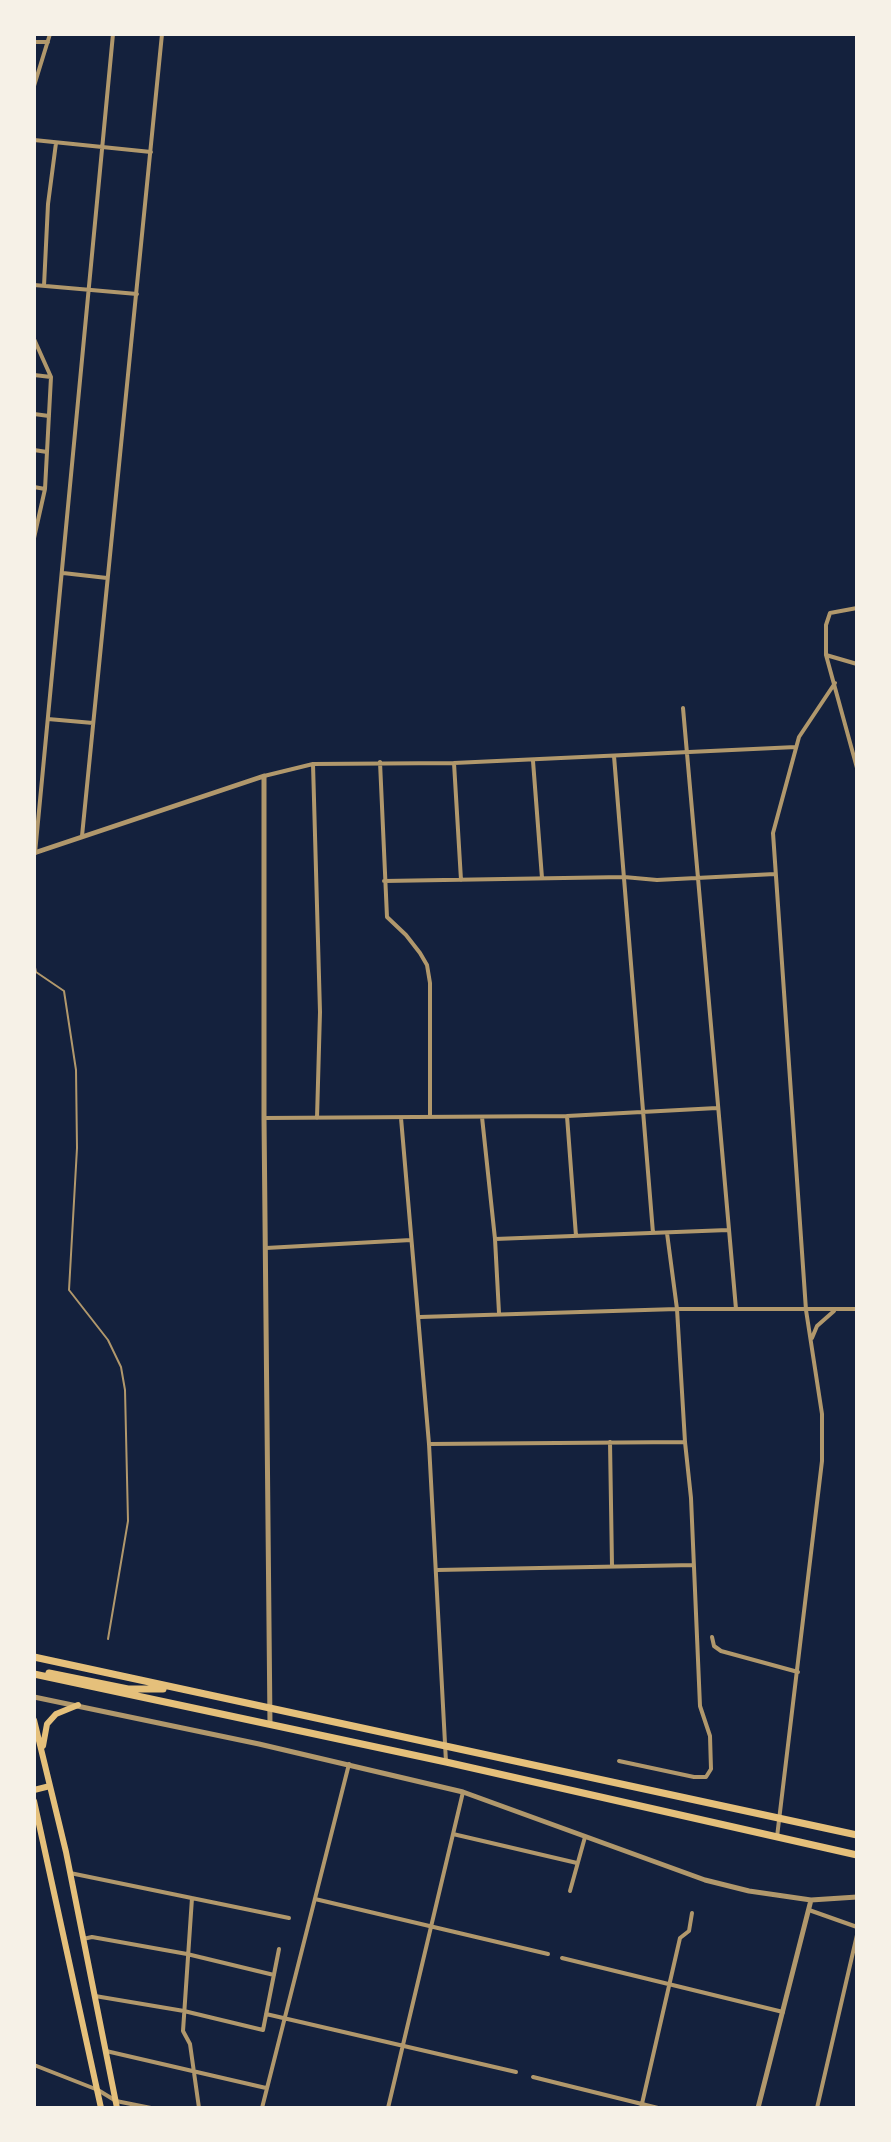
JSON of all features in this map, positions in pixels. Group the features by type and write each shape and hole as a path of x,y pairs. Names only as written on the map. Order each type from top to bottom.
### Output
{"highway":[{"path":"34,1657 857,1835"},
{"path":"34,1672 128,1689 177,1689"},
{"path":"34,1672 857,1855"}],"main road":[{"path":"43,1757 47,1724 56,1714 78,1705"},
{"path":"34,1720 70,1873 117,2104"},
{"path":"34,1790 50,1786"},
{"path":"34,1801 101,2108"}],"street":[{"path":"34,86 50,34"},
{"path":"113,34 34,853 264,776 313,764 533,761 796,747"},
{"path":"82,836 162,34"},
{"path":"34,42 48,42"},
{"path":"34,140 151,152"},
{"path":"44,286 48,204 56,143"},
{"path":"34,285 137,294"},
{"path":"34,339 51,377 45,489 34,538"},
{"path":"34,375 51,377"},
{"path":"34,414 49,416"},
{"path":"34,450 47,452"},
{"path":"34,487 45,489"},
{"path":"63,573 107,578"},
{"path":"857,608 830,613 826,625 826,655 854,742 857,768"},
{"path":"826,655 857,664"},
{"path":"777,1837 822,1461 822,1414 806,1310 773,833 799,737 835,683"},
{"path":"683,708 736,1309"},
{"path":"48,719 93,723"},
{"path":"614,756 653,1233"},
{"path":"533,761 542,878"},
{"path":"380,762 387,917 406,935 427,965 430,983 430,1117"},
{"path":"454,763 461,880"},
{"path":"313,764 320,1012 317,1118"},
{"path":"264,776 270,1725"},
{"path":"384,881 624,877 699,879 775,874"},
{"path":"264,1118 567,1116 717,1108"},
{"path":"567,1116 576,1236"},
{"path":"482,1117 495,1239 499,1313"},
{"path":"401,1118 429,1444 446,1762"},
{"path":"495,1239 728,1230"},
{"path":"619,1761 694,1777 706,1777 711,1769 710,1736 700,1706 691,1498 677,1309 667,1233"},
{"path":"266,1248 411,1240"},
{"path":"419,1317 677,1309 856,1309"},
{"path":"810,1340 817,1326 837,1309"},
{"path":"610,1442 612,1566"},
{"path":"429,1444 685,1442"},
{"path":"437,1570 694,1565"},
{"path":"712,1637 714,1646 721,1651 798,1672"},
{"path":"34,1697 349,1764 463,1792 708,1881 811,1900 857,1897"},
{"path":"262,2108 349,1764"},
{"path":"388,2108 463,1792"},
{"path":"453,1834 577,1863"},
{"path":"570,1891 586,1835"},
{"path":"70,1873 289,1918"},
{"path":"192,1898 183,2031 190,2044 199,2108"},
{"path":"315,1899 548,1954"},
{"path":"758,2108 811,1900"},
{"path":"809,1910 857,1927"},
{"path":"642,2106 668,1984 680,1938 689,1931 692,1913"},
{"path":"817,2108 857,1935"},
{"path":"83,1939 92,1937 187,1954 274,1975"},
{"path":"95,1996 184,2011 263,2030 279,1949"},
{"path":"562,1958 783,2012"},
{"path":"266,2014 516,2072"},
{"path":"106,2051 266,2088"},
{"path":"34,2065 98,2090 117,2104 151,2108"},
{"path":"533,2077 658,2108"}],"lane":[{"path":"34,963 36,972 64,991 76,1070 77,1148 69,1290 108,1340 121,1367 125,1390 128,1521 108,1639"}]}
